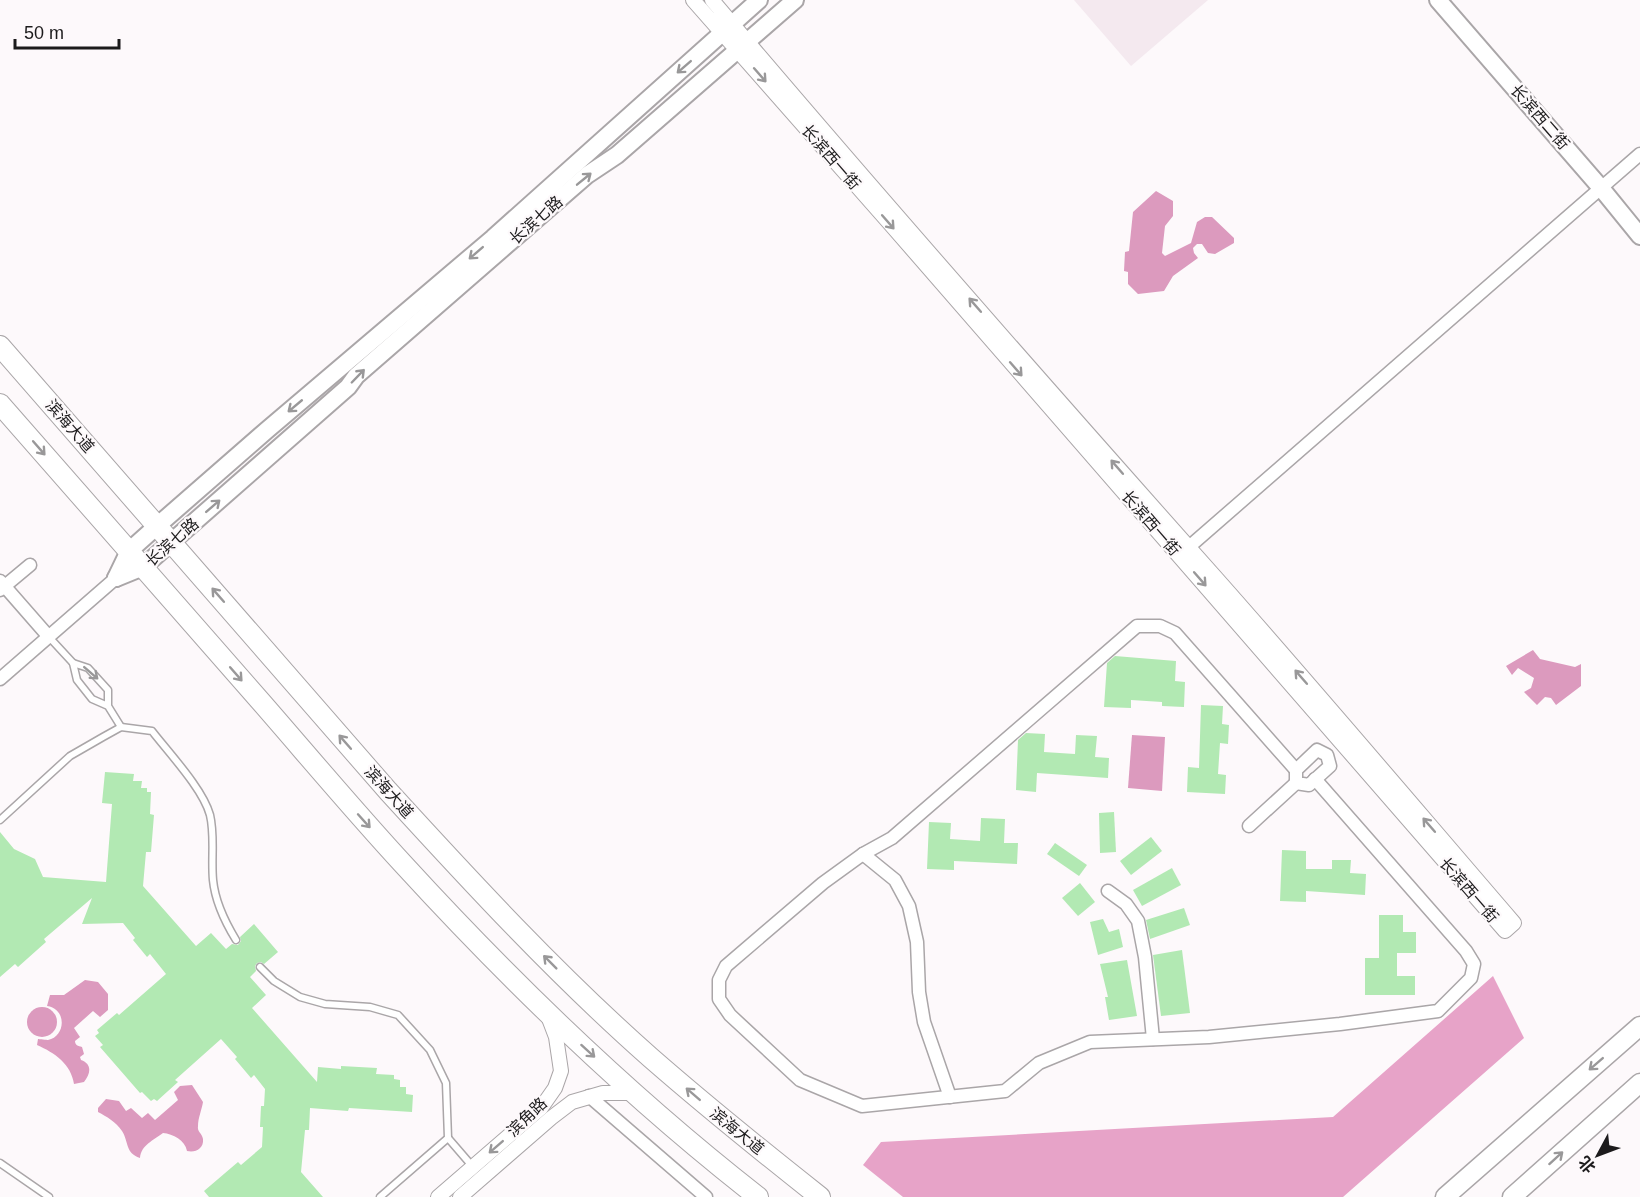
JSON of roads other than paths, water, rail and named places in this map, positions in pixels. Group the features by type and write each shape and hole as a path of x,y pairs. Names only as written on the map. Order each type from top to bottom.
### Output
{"highway":[{"name":"滨海大道","path":"0,346 450,860 582,994 650,1057 718,1116 820,1197"},
{"path":"0,404 403,864 504,970 634,1093 758,1197"}],"main road":[{"name":"长滨七路","path":"116,578 129,551 157,525 493,238 759,0"},
{"name":"长滨七路","path":"116,578 143,567 348,387 356,376 587,175 617,155 795,0"},
{"name":"长滨西二街","path":"1438,0 1605,184 1640,218"},
{"name":"长滨西二街","path":"1451,0 1605,184 1640,236"},
{"path":"1445,1197 1640,1026"},
{"path":"1512,1197 1640,1083"}],"street":[{"name":"长滨西一街","path":"693,0 728,28"},
{"name":"长滨西一街","path":"712,0 728,28 742,45 1184,552 1514,923 1505,931 1341,742 1184,552"},
{"path":"1184,552 1640,154"},
{"path":"30,565 1,586 49,637"},
{"path":"0,679 116,578"},
{"path":"1249,826 1296,776 1317,750 1327,755 1330,766 1315,779 1309,785 1296,776 1175,633 1160,626 1137,626 892,838 863,854 823,883 726,966 719,980 719,999 730,1015 800,1080 862,1106 1005,1091 1039,1063 1090,1042 1209,1037 1340,1024 1438,1011 1471,978 1474,964 1466,951 1315,779"},
{"path":"1327,755 1341,742"},
{"path":"863,854 895,879 909,906 917,942 919,992 924,1022 950,1097"},
{"path":"1108,891 1126,904 1138,921 1145,957 1153,1039"},
{"name":"滨角路","path":"438,1197 541,1108 555,1088 561,1071 559,1053 556,1037 546,1012"},
{"name":"滨角路","path":"460,1197 550,1118 572,1102 603,1093 634,1093"},
{"path":"589,1096 706,1197"}],"lane":[{"path":"49,637 73,663 88,668 108,690 108,706 121,727"},
{"path":"73,663 77,680 92,699 108,706"},
{"path":"0,820 70,756 121,727 152,731 202,796 210,814 213,834 213,882 224,920 236,940"},
{"path":"260,967 274,981 300,997 325,1004 370,1006 398,1016 430,1050 446,1083 448,1138 473,1167"},
{"path":"380,1197 448,1138"},
{"path":"0,1163 49,1197"}]}
